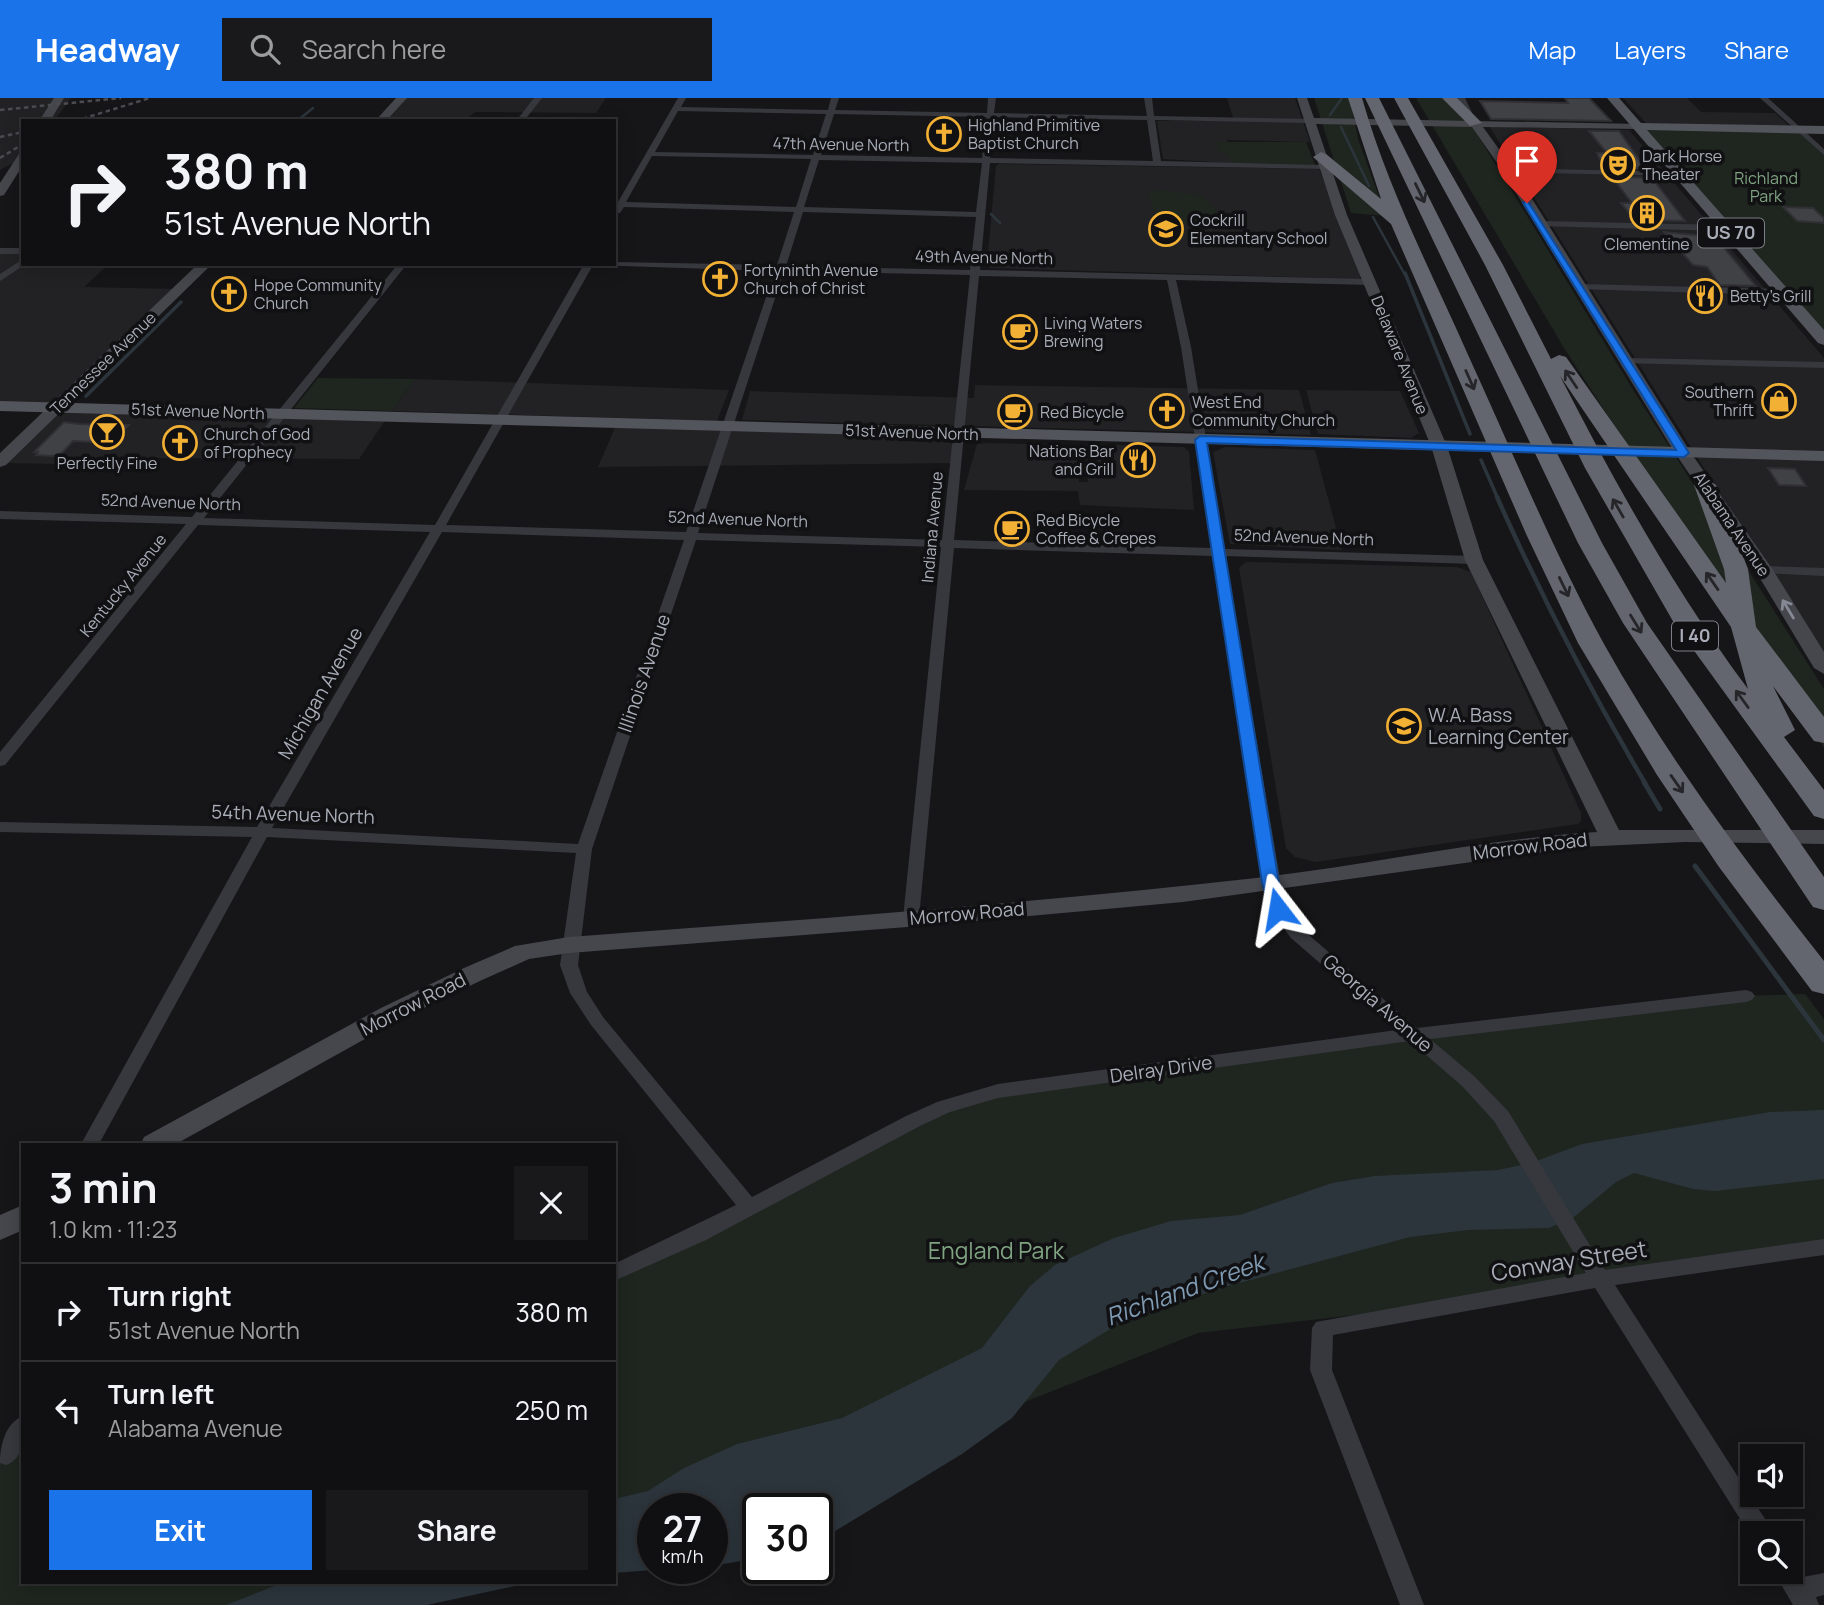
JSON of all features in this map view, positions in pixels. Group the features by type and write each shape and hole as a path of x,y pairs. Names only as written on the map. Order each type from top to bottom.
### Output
{"highway":[{"name":"I 40","path":"1401,98 1494,265 1596,468 1686,623 1817,802"},
{"path":"1449,98 1475,124"},
{"path":"1357,105 1383,183 1542,543 1591,643 1668,771 1748,886 1824,983"},
{"name":"I 40","path":"1376,105 1526,427 1635,623 1817,882"},
{"path":"1322,162 1414,237 1526,427"},
{"path":"1494,265 1772,667 1824,735"},
{"path":"1705,485 1736,569 1744,627 1758,682 1817,802"}],"main road":[{"path":"45,119 59,98"},
{"path":"382,119 402,98"},
{"name":"Delaware Avenue","path":"1302,98 1343,219"},
{"name":"US 70","path":"1613,98 1824,340"},
{"path":"1310,121 1824,130"},
{"name":"Alabama Avenue","path":"1475,124 1508,170 1578,287 1705,485"},
{"path":"0,192 21,159"},
{"name":"51st Avenue North","path":"0,406 1824,456"},
{"name":"Delaware Avenue","path":"1438,446 1474,560 1611,837"},
{"name":"Morrow Road","path":"156,1143 390,1014 524,952 569,945 1099,903 1270,883 1448,855 1611,837 1824,837"}],"street":[{"path":"522,119 538,98"},
{"path":"617,204 651,154 682,98"},
{"name":"Illinois Avenue","path":"749,1207 597,1021 575,984 569,965 569,945 584,849 691,536 835,98"},
{"name":"Indiana Avenue","path":"911,918 992,98"},
{"path":"1148,98 1157,163"},
{"name":"Alabama Avenue","path":"1461,98 1475,124"},
{"path":"1764,98 1824,153"},
{"path":"677,109 1310,121"},
{"name":"47th Avenue North","path":"651,154 986,161 1322,162"},
{"path":"1508,170 1678,174"},
{"path":"617,204 981,215"},
{"name":"Delaware Avenue","path":"1343,219 1438,446"},
{"path":"1540,224 1726,228"},
{"path":"0,251 21,251"},
{"path":"0,278 21,263"},
{"name":"49th Avenue North","path":"616,265 1371,282"},
{"name":"Tennessee Avenue","path":"0,463 204,266"},
{"name":"Kentucky Avenue","path":"0,762 401,266"},
{"name":"Michigan Avenue","path":"91,1143 149,1032 439,527 497,420 588,266"},
{"name":"Georgia Avenue","path":"1171,278 1200,440 1270,883 1278,909 1297,934 1480,1092 1507,1125 1600,1279 1754,1521"},
{"path":"1578,287 1782,292"},
{"path":"1626,360 1824,365"},
{"name":"Alabama Avenue","path":"1705,485 1764,570 1824,668"},
{"name":"52nd Avenue North","path":"0,515 1474,560"},
{"path":"1764,570 1824,572"},
{"name":"54th Avenue North","path":"0,827 263,832 584,849"},
{"name":"Delray Drive","path":"616,1272 699,1234 913,1121 944,1107 998,1091 1416,1034 1746,996"},
{"path":"0,1228 21,1217"},
{"name":"Conway Street","path":"1412,1605 1321,1370 1323,1328 1600,1279 1824,1247"},
{"path":"6,1455 21,1429"},
{"path":"1797,1589 1824,1584"}],"shaded area":[{"path":"0,98 71,98 55,119 21,119 21,159 0,170"},
{"path":"400,98 606,98 596,113 475,112 467,119 377,119"},
{"path":"1227,98 1295,98 1310,142 1227,140 1231,163 1163,159 1157,121 1234,121"},
{"path":"1623,98 1687,98 1701,112 1775,113 1790,127 1646,123"},
{"path":"1489,126 1629,130 1824,358 1824,659"},
{"name":"Cockrill Elementary School","path":"996,166 1319,169 1361,276 1359,279 990,268 987,264"},
{"path":"0,253 21,253 21,266 107,266 84,287 181,289 58,407 388,416 359,459 123,458 117,465 0,463 56,408 0,406"},
{"path":"415,379 729,390 717,421 392,411"},
{"path":"975,385 1299,390 1311,435 742,420 750,391 974,398"},
{"path":"1306,390 1400,391 1419,433 1411,438 1318,434"},
{"path":"617,423 958,433 955,463 598,467"},
{"path":"977,444 1078,445 1079,482 1088,482 1086,444 1184,447 1189,452 1194,510 1080,505 1078,491 964,490"},
{"path":"1225,447 1315,450 1342,550 1230,544 1213,452"},
{"name":"W.A. Bass Learning Center","path":"1246,562 1457,567 1471,572 1581,813 1581,821 1578,824 1316,862 1295,857 1286,848 1239,568"}],"green space":[{"path":"1314,98 1350,98 1358,139 1386,216 1351,213"},
{"path":"1416,98 1455,98 1635,393 1824,689 1824,748 1564,348"},
{"name":"Richland Park","path":"1637,126 1799,130 1824,152 1824,340"},
{"path":"1216,142 1306,142 1315,165 1231,163 1228,154 1218,151"},
{"path":"1161,190 1203,196 1224,219 1178,225 1153,210 1148,192"},
{"path":"318,378 415,379 392,411 294,408"},
{"name":"England Park","path":"1805,994 1824,1019 1824,1240 1483,1300 1198,1333 796,1493 742,1493 742,1508 728,1508 728,1493 637,1493 637,1519 616,1535 616,1272 972,1099 1746,996"},
{"path":"21,1429 21,1584 452,1584 389,1605 0,1605 0,1462"}],"water":[{"name":"Richland Creek","path":"1824,1110 1824,1179 1715,1191 1693,1189 1634,1173 1616,1182 1574,1217 1549,1228 1468,1230 1410,1237 1228,1286 1127,1319 1059,1360 1012,1418 962,1454 833,1532 833,1493 742,1493 742,1561 728,1563 728,1493 640,1493 648,1491 684,1468 737,1444 842,1418 982,1348 1030,1286 1055,1265 1114,1238 1171,1221 1240,1215 1332,1183 1375,1176 1498,1170 1531,1163 1582,1144 1770,1112"},
{"path":"637,1494 637,1571 616,1573 616,1499"},
{"path":"280,1584 524,1584 427,1605 226,1605"}],"building":[{"path":"1565,98 1589,98 1611,121 1491,119 1480,101 1568,103"},
{"path":"1589,131 1619,131 1645,168 1604,168 1597,153 1607,153"},
{"path":"1612,177 1652,178 1685,221 1635,220 1621,203 1632,203"},
{"path":"1783,207 1813,208 1824,218 1824,223 1797,221"},
{"path":"1664,232 1715,237 1756,286 1720,285 1707,267 1693,265"},
{"path":"64,422 129,425 112,443 73,441 62,453 53,456 36,455 38,452 34,452"},
{"path":"1768,468 1795,469 1806,486 1779,485"}],"waterway":[{"path":"1330,115 1342,98"},
{"path":"299,119 313,108"},
{"path":"1341,127 1369,186"},
{"path":"991,214 1000,223"},
{"path":"1373,217 1405,275"},
{"path":"1405,273 1470,434"},
{"path":"86,396 181,302"},
{"path":"1481,460 1498,499"},
{"path":"1497,497 1567,642 1645,783"},
{"path":"1644,782 1660,809"},
{"path":"1695,866 1824,1040"}],"railway":[{"path":"0,110 121,98"},
{"path":"82,119 150,98"},
{"path":"0,137 21,132"},
{"path":"0,158 21,145"}],"place":[{"name":"Highland Primitive Baptist Church","path":"944,134"},
{"name":"Dark Horse Theater","path":"1618,165"},
{"name":"Clementine","path":"1647,213"},
{"name":"Cockrill Elementary School","path":"1166,229"},
{"name":"Fortyninth Avenue Church of Christ","path":"720,279"},
{"name":"Hope Community Church","path":"229,294"},
{"name":"Betty's Grill","path":"1705,296"},
{"name":"Living Waters Brewing","path":"1020,332"},
{"name":"Southern Thrift","path":"1779,401"},
{"name":"West End Community Church","path":"1167,411"},
{"name":"Red Bicycle","path":"1015,412"},
{"name":"Perfectly Fine","path":"107,432"},
{"name":"Church of God of Prophecy","path":"180,443"},
{"name":"Nations Bar and Grill","path":"1138,460"},
{"name":"Red Bicycle Coffee & Crepes","path":"1012,529"},
{"name":"W.A. Bass Learning Center","path":"1404,726"}],"route":[{"path":"1278,909 1270,883 1200,440 1684,453 1527,203"}]}
